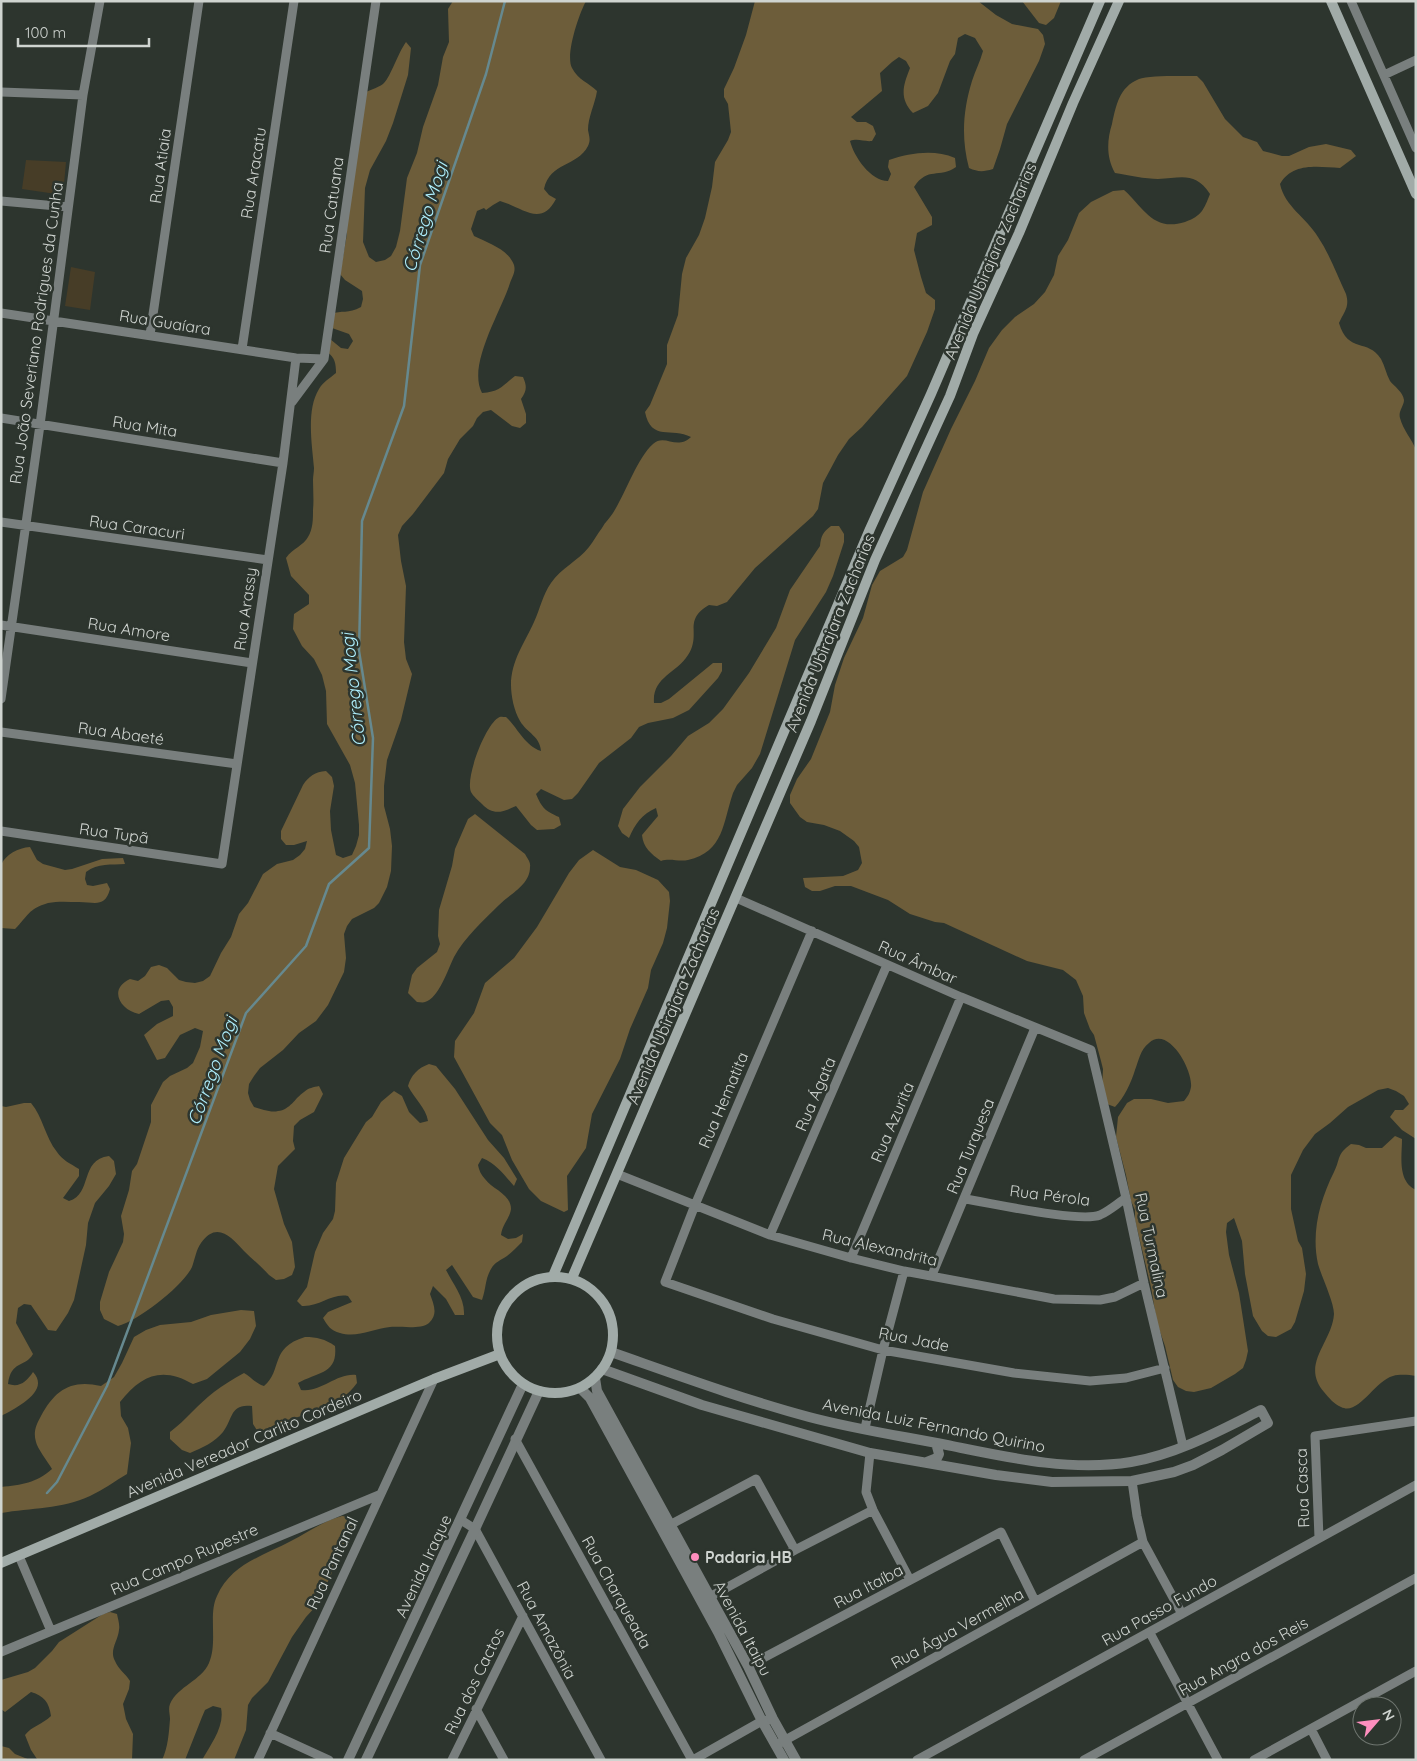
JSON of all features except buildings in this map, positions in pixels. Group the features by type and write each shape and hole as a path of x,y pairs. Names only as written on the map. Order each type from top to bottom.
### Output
{"main road":[{"name":"Avenida Ubirajara Zacharias","path":"553,1276 870,529 935,385 1100,1"},
{"name":"Avenida Ubirajara Zacharias","path":"572,1278 811,721 875,560 950,396 973,334 1019,233 1073,103 1119,1"},
{"path":"1331,1 1416,194"},
{"path":"553,1276 572,1278 586,1285 598,1295 607,1307 614,1337 611,1352 602,1370 595,1378 580,1388 568,1392 552,1393 539,1391 524,1384 514,1375 500,1354 497,1328 500,1316 505,1304 513,1294 534,1280 553,1276"},
{"name":"Avenida Vereador Carlito Cordeiro","path":"1,1563 434,1379 500,1354"}],"street":[{"name":"Rua João Severiano Rodrigues da Cunha","path":"1,699 40,424 83,95 100,1"},
{"name":"Rua Atiaia","path":"150,335 199,1"},
{"name":"Rua Aracatu","path":"242,349 294,1"},
{"name":"Rua Catuana","path":"291,403 324,358 376,1"},
{"path":"1351,1 1416,148"},
{"path":"1384,75 1416,60"},
{"path":"1,92 83,95"},
{"path":"1,201 68,207"},
{"name":"Rua Guaíara","path":"1,312 296,358 324,358"},
{"name":"Rua Arassy","path":"222,864 283,463 296,358"},
{"name":"Rua Mita","path":"1,418 283,463"},
{"name":"Rua Caracuri","path":"1,522 268,560"},
{"name":"Rua Amore","path":"1,625 252,663"},
{"name":"Rua Abaeté","path":"1,732 237,764"},
{"name":"Rua Tupã","path":"1,831 222,864"},
{"name":"Rua Âmbar","path":"736,898 961,998 1091,1050"},
{"name":"Rua Hematita","path":"665,1282 695,1205 812,931"},
{"name":"Rua Ágata","path":"770,1235 887,965"},
{"name":"Rua Azurita","path":"851,1258 961,998"},
{"name":"Rua Turquesa","path":"932,1276 1035,1028"},
{"name":"Rua Turmalina","path":"1091,1050 1183,1446"},
{"name":"Rua Alexandrita","path":"617,1174 770,1235 904,1271 1054,1299 1100,1300 1115,1297 1144,1283"},
{"name":"Rua Pérola","path":"965,1199 1088,1217 1099,1215 1126,1198"},
{"path":"865,1428 904,1271"},
{"name":"Rua Jade","path":"665,1282 772,1319 883,1350 1014,1373 1090,1381 1126,1378 1165,1368"},
{"name":"Avenida Luiz Fernando Quirino","path":"602,1370 702,1405 870,1452 996,1475 1052,1482 1132,1481 1174,1472 1193,1465 1268,1423 1261,1410 1221,1430 1167,1453 1130,1462 1083,1466 1009,1457 804,1415 709,1386 611,1352"},
{"name":"Avenida Itaipu","path":"595,1378 597,1391 666,1527"},
{"name":"Rua Pantanal","path":"258,1760 379,1494 434,1379"},
{"name":"Avenida Iraque","path":"348,1760 524,1384"},
{"name":"Avenida Itaipu","path":"580,1388 590,1398 706,1599 748,1666 773,1719 796,1760"},
{"name":"Avenida Iraque","path":"366,1760 539,1391"},
{"path":"798,1433 799,1420 804,1415"},
{"name":"Rua Casca","path":"1319,1538 1315,1436 1416,1421"},
{"name":"Rua Charqueada","path":"515,1439 693,1760"},
{"path":"926,1462 936,1458 939,1454 936,1443"},
{"path":"870,1452 866,1492 873,1510 910,1580"},
{"path":"666,1527 756,1479 795,1550"},
{"path":"1132,1481 1143,1542 1182,1614"},
{"name":"Rua Passo Fundo","path":"917,1760 1416,1485"},
{"name":"Rua Campo Rupestre","path":"1,1652 379,1494"},
{"path":"706,1599 873,1510"},
{"name":"Rua Amazônia","path":"461,1520 475,1529 601,1760"},
{"name":"Rua Itaíba","path":"748,1666 1002,1532 1035,1602"},
{"name":"Rua Água Vermelha","path":"776,1746 1143,1542"},
{"path":"19,1556 51,1631"},
{"name":"Rua Angra dos Reis","path":"1084,1760 1416,1578"},
{"name":"Avenida Itaipu","path":"706,1599 762,1721 784,1760"},
{"name":"Rua dos Cactos","path":"452,1760 523,1616"},
{"path":"1150,1633 1218,1760"},
{"path":"1254,1760 1416,1671"},
{"path":"476,1710 504,1760"},
{"path":"693,1760 762,1721 773,1719"},
{"path":"1310,1729 1327,1760"},
{"path":"270,1733 329,1760"}],"shaded area":[{"path":"453,1 586,1 574,34 570,62 577,76 597,91 588,125 590,140 588,146 577,158 558,169 547,180 544,189 556,199 550,208 537,214 500,201 486,210 484,208 477,211 471,229 474,236 497,247 511,259 514,265 514,274 482,354 479,381 482,393 497,390 515,376 523,377 526,388 521,399 526,414 526,423 520,428 512,426 491,410 483,412 460,439 448,459 444,473 402,526 398,535 406,586 404,642 406,659 412,674 401,720 387,760 384,806 392,846 391,871 387,887 379,903 374,908 352,919 347,926 344,934 346,958 344,972 328,1005 316,1021 299,1033 283,1050 260,1068 249,1084 248,1093 254,1107 269,1111 286,1108 301,1094 311,1088 319,1086 323,1094 314,1112 294,1126 293,1141 295,1149 278,1166 274,1189 284,1224 292,1242 295,1267 292,1275 276,1280 229,1237 218,1232 213,1233 207,1236 201,1243 192,1267 170,1293 137,1317 118,1326 104,1319 100,1310 100,1302 109,1272 123,1242 124,1234 121,1216 129,1190 132,1171 137,1164 151,1122 151,1105 163,1082 193,1063 200,1047 203,1031 195,1028 180,1035 165,1058 157,1060 144,1035 157,1024 173,1016 173,1007 169,1000 161,1001 139,1014 132,1012 119,999 119,988 130,979 138,981 145,976 151,967 159,965 167,968 179,980 186,982 195,983 203,981 210,976 231,937 239,914 248,903 263,874 277,864 293,860 305,849 307,841 286,845 281,839 281,831 303,785 313,775 326,771 332,777 334,786 330,811 331,830 336,855 343,858 352,855 359,835 355,783 350,765 327,724 326,691 322,675 314,659 302,646 293,629 294,614 309,604 309,595 291,576 286,558 306,540 312,527 314,468 311,417 312,407 319,389 336,373 332,356 327,352 330,339 341,348 348,349 353,341 349,334 332,328 331,314 361,307 363,299 362,291 345,280 340,274 347,234 346,219 366,92 384,83 406,42 411,48 408,75 393,123 386,141 370,170 365,188 363,242 369,257 376,262 391,256 396,247 407,178 417,153 423,127 438,85 443,57 449,42 448,9"},
{"path":"755,1 978,1 996,15 1012,24 1038,29 1043,35 1045,44 1039,61 1007,124 993,169 981,171 969,168 966,157 965,113 972,81 983,51 975,38 965,34 958,38 955,54 950,61 938,93 928,106 913,113 906,102 904,86 910,68 906,61 899,57 880,73 882,91 851,117 857,122 866,122 873,126 876,134 872,141 850,141 859,161 870,173 882,180 888,181 891,174 888,167 889,160 914,154 930,153 955,158 956,167 924,177 914,187 932,217 932,225 917,233 914,250 926,293 935,300 935,309 927,332 907,376 849,439 838,455 823,483 818,509 813,516 755,568 727,602 717,606 709,605 696,616 692,647 683,661 661,681 654,694 654,703 661,703 669,699 713,663 722,663 722,671 718,678 689,710 673,718 648,723 639,727 631,738 599,763 572,799 564,800 541,789 536,794 540,803 547,811 559,817 561,825 554,829 537,830 516,806 498,812 486,808 476,798 471,792 470,785 473,765 487,731 501,717 506,717 530,745 541,751 536,738 518,717 513,703 511,685 513,668 519,652 546,592 555,578 591,545 618,505 647,450 657,441 680,442 686,441 691,437 684,434 657,430 648,421 645,412 650,405 667,364 667,345 678,315 682,274 686,258 699,235 705,218 715,162 731,132 728,104 724,97 724,89 746,35"},
{"path":"1022,1 1061,1 1054,18 1046,25 1039,23"},
{"path":"1197,76 1203,82 1225,119 1243,137 1257,142 1263,151 1289,156 1309,147 1326,144 1351,150 1356,156 1340,168 1307,167 1299,169 1285,177 1280,184 1286,199 1313,230 1322,244 1346,294 1347,306 1339,323 1343,333 1348,339 1376,353 1381,359 1390,381 1402,394 1404,400 1400,418 1416,450 1416,1139 1402,1130 1390,1117 1395,1110 1403,1110 1409,1104 1404,1096 1388,1088 1378,1090 1348,1107 1315,1134 1303,1150 1291,1175 1291,1209 1298,1241 1302,1248 1306,1274 1304,1291 1295,1322 1291,1329 1276,1337 1268,1336 1262,1331 1253,1316 1245,1274 1242,1241 1234,1218 1227,1223 1226,1232 1229,1255 1239,1293 1248,1351 1243,1368 1211,1388 1194,1392 1178,1387 1173,1380 1157,1323 1151,1287 1135,1220 1135,1210 1131,1201 1116,1137 1118,1117 1127,1103 1134,1099 1151,1099 1168,1103 1184,1101 1187,1098 1191,1089 1191,1079 1184,1061 1178,1052 1164,1040 1156,1039 1149,1043 1142,1052 1129,1085 1121,1099 1115,1107 1107,1104 1102,1088 1103,1069 1101,1061 1094,1035 1084,1013 1083,996 1076,980 1063,970 1027,961 944,923 910,914 888,900 851,886 835,886 820,891 812,891 805,887 803,878 843,876 858,870 862,863 859,847 854,841 840,831 824,825 807,822 800,817 790,803 790,795 797,779 811,759 830,712 835,685 844,658 863,618 872,585 880,571 903,557 907,550 923,492 989,348 1002,330 1015,317 1034,304 1045,292 1054,275 1058,256 1068,240 1079,213 1091,202 1113,191 1124,190 1150,216 1165,224 1191,220 1204,208 1210,194 1199,182 1181,177 1153,179 1115,173 1110,161 1108,148 1117,104 1123,92 1132,82 1150,77"},
{"path":"26,160 66,162 63,195 22,189"},
{"path":"71,267 95,272 90,310 65,306"},
{"path":"831,526 839,526 844,534 844,542 833,576 826,592 795,640 760,754 733,793 720,834 709,850 700,856 688,860 661,861 648,850 642,835 658,816 656,808 640,820 629,838 622,833 618,826 623,809 640,787 688,736 709,723 723,709 749,673 776,628 790,590 820,546 823,534"},
{"path":"475,814 525,854 530,863 529,873 519,889 499,905 463,943 435,995 425,1002 417,1002 408,993 412,975 417,968 437,952 440,944 438,936 439,910 455,849 468,819"},
{"path":"30,847 37,860 43,864 65,870 102,859 123,858 125,864 100,866 86,872 85,879 87,885 93,886 107,883 110,889 105,899 99,903 48,903 32,910 15,929 1,928 1,865 13,852"},
{"path":"593,850 620,867 636,870 658,880 669,892 670,901 667,928 663,943 651,970 648,988 630,1029 620,1059 592,1114 586,1148 567,1176 568,1210 564,1212 541,1201 529,1189 512,1160 502,1135 490,1123 454,1057 455,1041 474,1013 485,983 514,958 537,927 569,873 579,860"},
{"path":"429,1064 436,1066 455,1089 488,1140 504,1158 517,1179 514,1186 496,1167 482,1158 478,1165 480,1172 488,1183 505,1196 510,1204 511,1209 501,1235 508,1239 516,1238 523,1234 522,1242 493,1267 489,1273 482,1300 473,1297 452,1265 446,1270 461,1297 464,1315 455,1315 446,1299 433,1286 430,1294 435,1312 432,1320 425,1325 390,1327 353,1334 334,1331 323,1318 328,1312 352,1302 348,1296 336,1296 308,1306 302,1306 297,1301 307,1287 315,1252 323,1233 333,1219 336,1183 344,1158 366,1122 372,1117 381,1102 394,1091 402,1096 409,1112 420,1123 428,1121 425,1112 408,1086 416,1072"},
{"path":"31,1103 59,1155 79,1169 79,1176 63,1198 69,1201 81,1192 89,1170 100,1159 109,1156 114,1161 116,1174 95,1203 88,1223 86,1245 74,1300 56,1331 48,1330 31,1305 24,1304 18,1308 16,1323 33,1354 12,1371 8,1384 16,1385 23,1383 33,1372 38,1386 35,1392 22,1404 1,1416 1,1106 6,1107"},
{"path":"1395,1136 1402,1139 1401,1160 1403,1174 1410,1186 1416,1190 1416,1376 1393,1376 1379,1384 1354,1407 1341,1407 1334,1403 1324,1392 1317,1382 1315,1372 1319,1353 1332,1325 1334,1314 1316,1252 1318,1216 1343,1151 1351,1144 1366,1148 1382,1148"},
{"path":"241,1310 254,1311 256,1326 250,1339 240,1352 207,1379 193,1384 171,1375 153,1376 136,1385 120,1402 121,1416 128,1428 131,1443 127,1474 100,1491 79,1500 57,1506 1,1513 1,1487 28,1483 52,1469 37,1445 35,1432 46,1407 58,1393 81,1384 101,1386 114,1377 134,1337 146,1330 160,1325 191,1322 211,1315"},
{"path":"305,1337 321,1339 335,1346 335,1355 330,1367 325,1371 298,1383 301,1390 315,1389 342,1377 356,1375 357,1383 342,1398 324,1408 258,1432 253,1424 252,1406 240,1407 233,1413 220,1436 190,1453 182,1450 170,1439 170,1432 208,1397 240,1375 244,1373 264,1386 270,1380 281,1353 286,1347"},
{"path":"342,1516 350,1517 355,1525 333,1567 317,1605 292,1637 268,1682 252,1698 248,1705 246,1730 234,1760 202,1760 216,1735 221,1721 221,1708 213,1706 205,1710 185,1760 162,1760 168,1740 170,1704 178,1693 201,1674 212,1655 214,1603 223,1585 239,1568 249,1562 322,1524"},
{"path":"110,1612 117,1614 119,1626 113,1649 113,1657 118,1667 130,1681 123,1704 126,1719 133,1734 132,1760 37,1759 25,1735 51,1716 49,1707 43,1698 31,1692 5,1712 1,1709 1,1680 35,1668 59,1642 103,1614"},
{"path":"1,1746 9,1748 15,1754 30,1760 1,1760"}],"waterway":[{"name":"Córrego Mogi","path":"47,1493 57,1482 107,1386 246,1013 306,946 329,884 369,848 373,738 359,651 362,521 404,406 420,265 486,74 505,1"}],"place":[{"name":"Padaria HB","path":"695,1557"}]}
